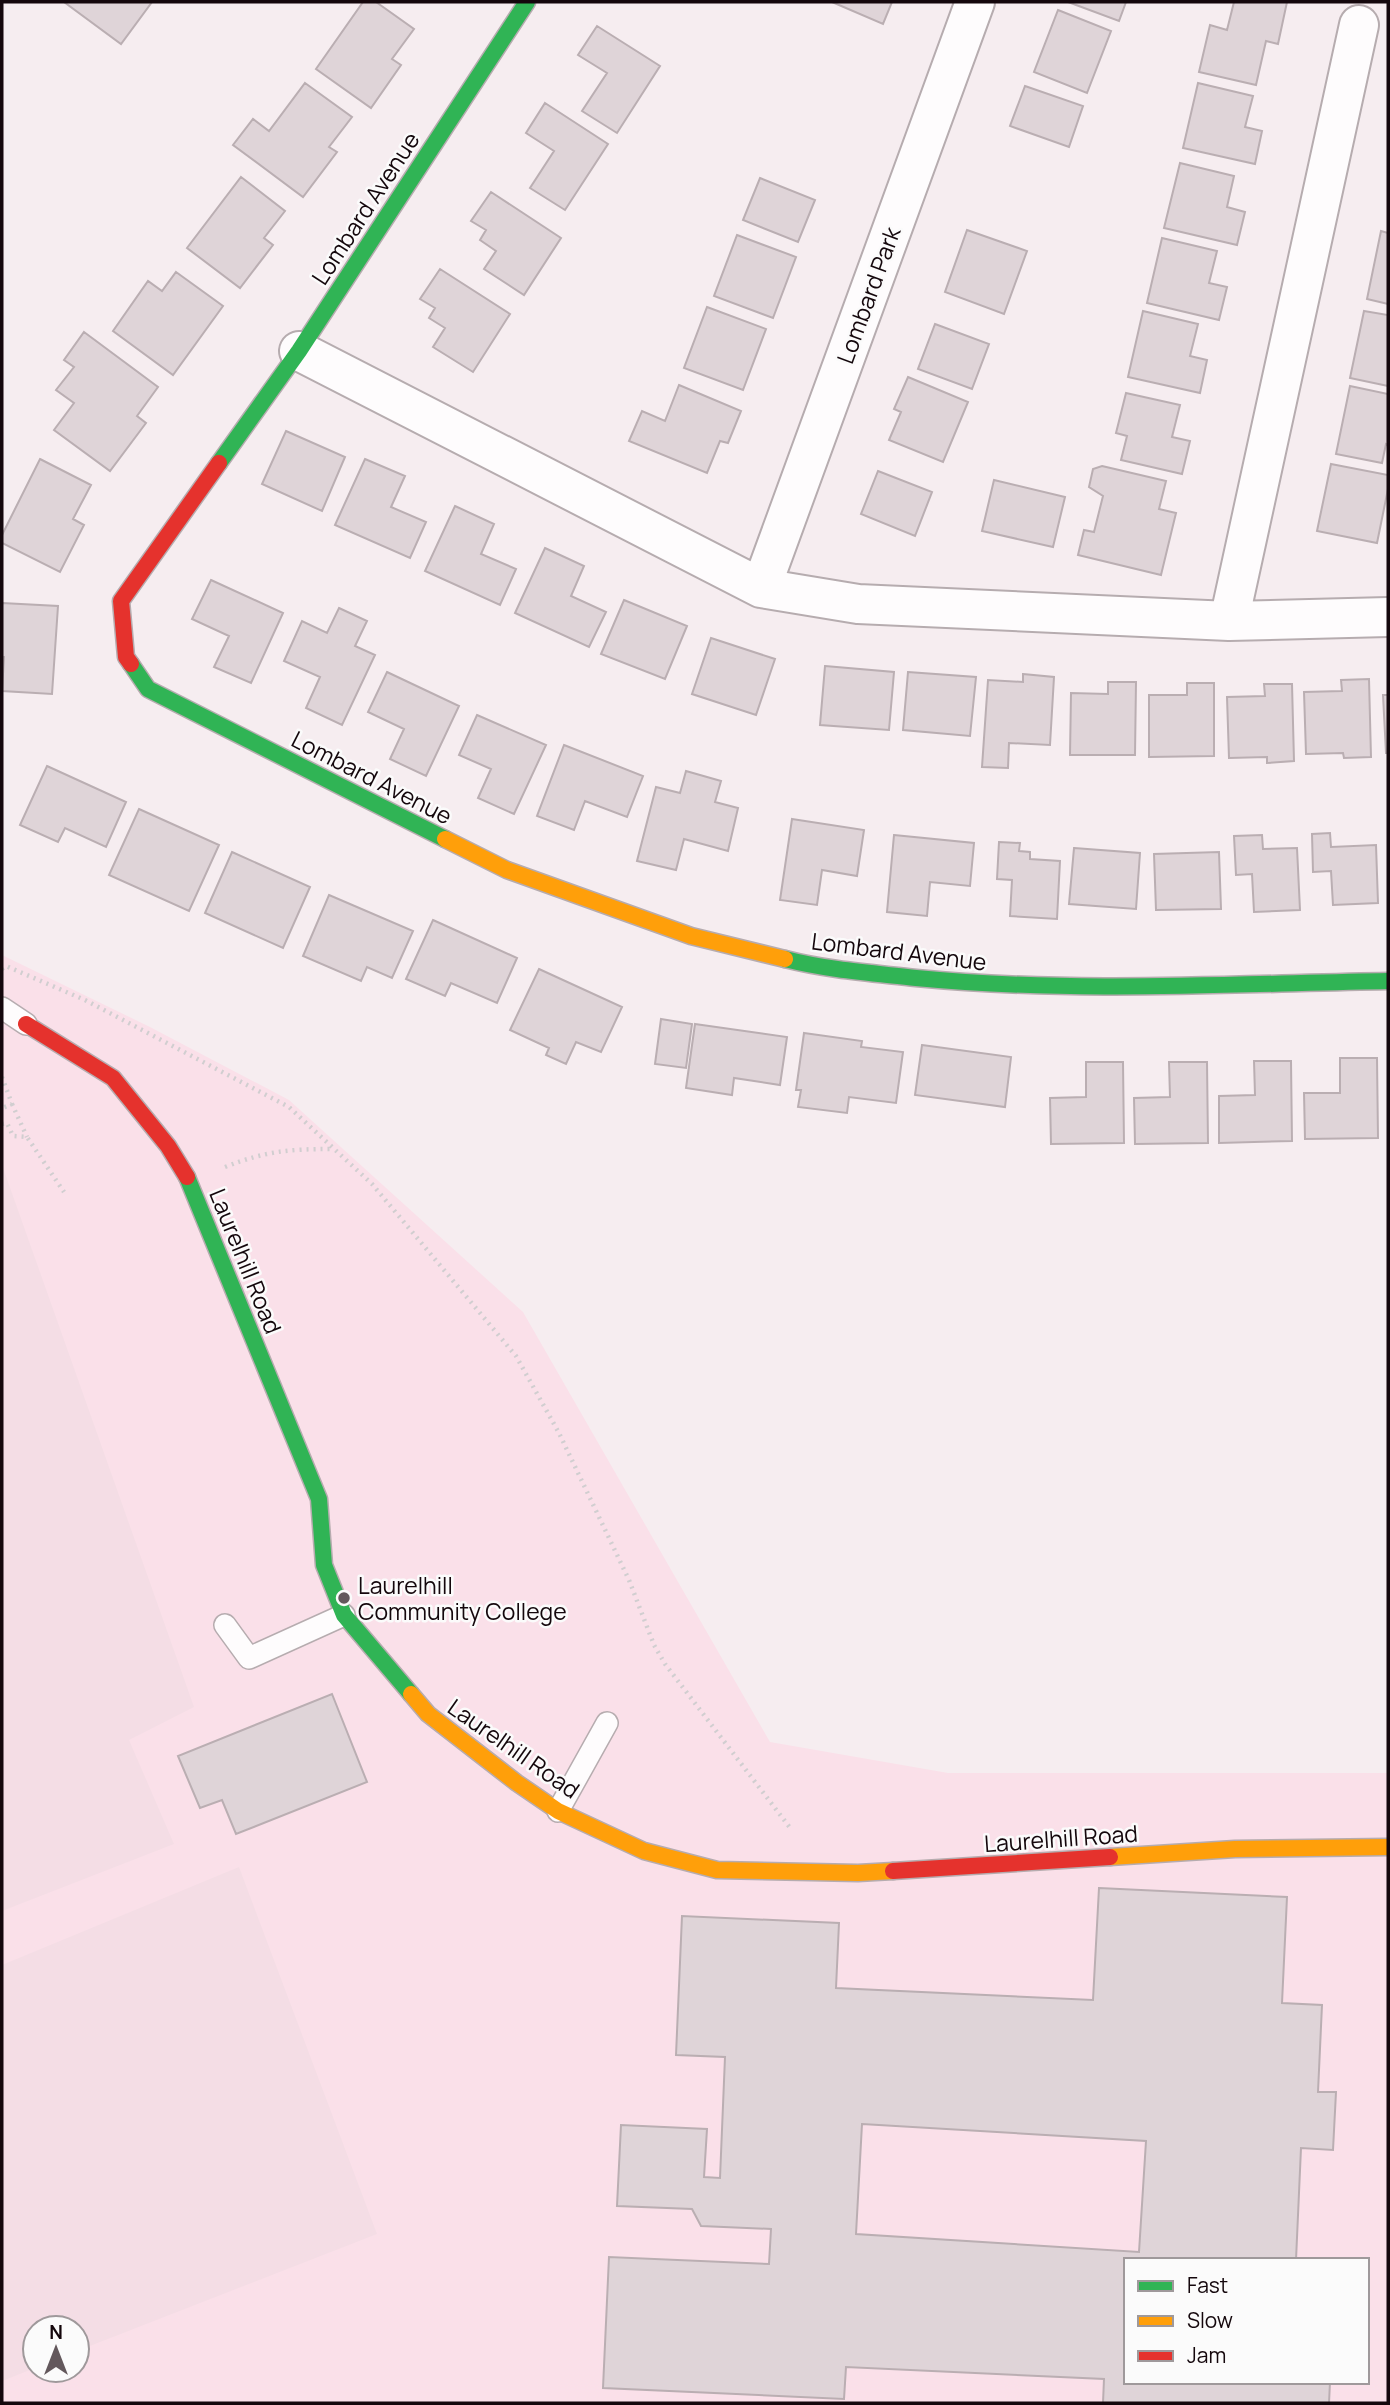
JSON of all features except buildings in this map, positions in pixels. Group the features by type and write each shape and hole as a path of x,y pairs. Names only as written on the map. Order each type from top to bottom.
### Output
{"street":[{"name":"Lombard Avenue","path":"527,2 299,351 121,601 126,657 148,690 507,870 691,936 821,968 991,985 1133,986 1388,981"},
{"name":"Lombard Park","path":"761,588 975,2"},
{"path":"1230,621 1359,24"},
{"path":"299,351 761,588 858,604 1230,621 1388,617"},
{"name":"Laurelhill Road","path":"26,1024 113,1077 168,1146 189,1181 319,1499 324,1565 344,1615 428,1714 558,1811 644,1851 717,1870 858,1873 1235,1849 1388,1847"}],"lane":[{"path":"2,1008 26,1024"},
{"path":"225,1625 249,1658 344,1615"},
{"path":"558,1811 607,1723"}],"path":[{"path":"2,969 6,966 85,1000 289,1107 372,1184 516,1356 559,1433 629,1580 660,1655 793,1832"},
{"path":"2,1077 27,1137 64,1192"},
{"path":"2,1108 12,1104"},
{"path":"2,1124 7,1123 13,1136 27,1137"},
{"path":"189,1181 259,1154 297,1149 334,1149"}],"shaded area":[{"name":"Laurelhill Community College","path":"2,955 150,1027 289,1100 523,1312 770,1742 948,1773 1388,1773 1388,2403 2,2403"},
{"path":"2,1165 194,1707 129,1740 174,1844 2,1911"},
{"path":"239,1867 377,2234 91,2346 91,2314 21,2314 21,2374 2,2381 2,1965"}],"traffic: fast":[{"path":"219,463 299,351 527,2"},
{"path":"131,664 148,689 445,839"},
{"path":"785,959 834,969 975,983 1152,986 1388,981"},
{"path":"187,1177 319,1499 324,1565 344,1615 411,1694"}],"traffic: slow":[{"path":"445,839 507,870 691,936 785,959"},
{"path":"411,1694 428,1714 558,1811 644,1851 717,1870 858,1873 893,1871"},
{"path":"1110,1857 1235,1849 1388,1847"}],"traffic: jam":[{"path":"131,664 126,657 121,601 219,463"},
{"path":"26,1024 113,1078 168,1146 187,1177"},
{"path":"893,1871 1110,1857"}],"place":[{"name":"Laurelhill Community College","path":"344,1598"}]}
